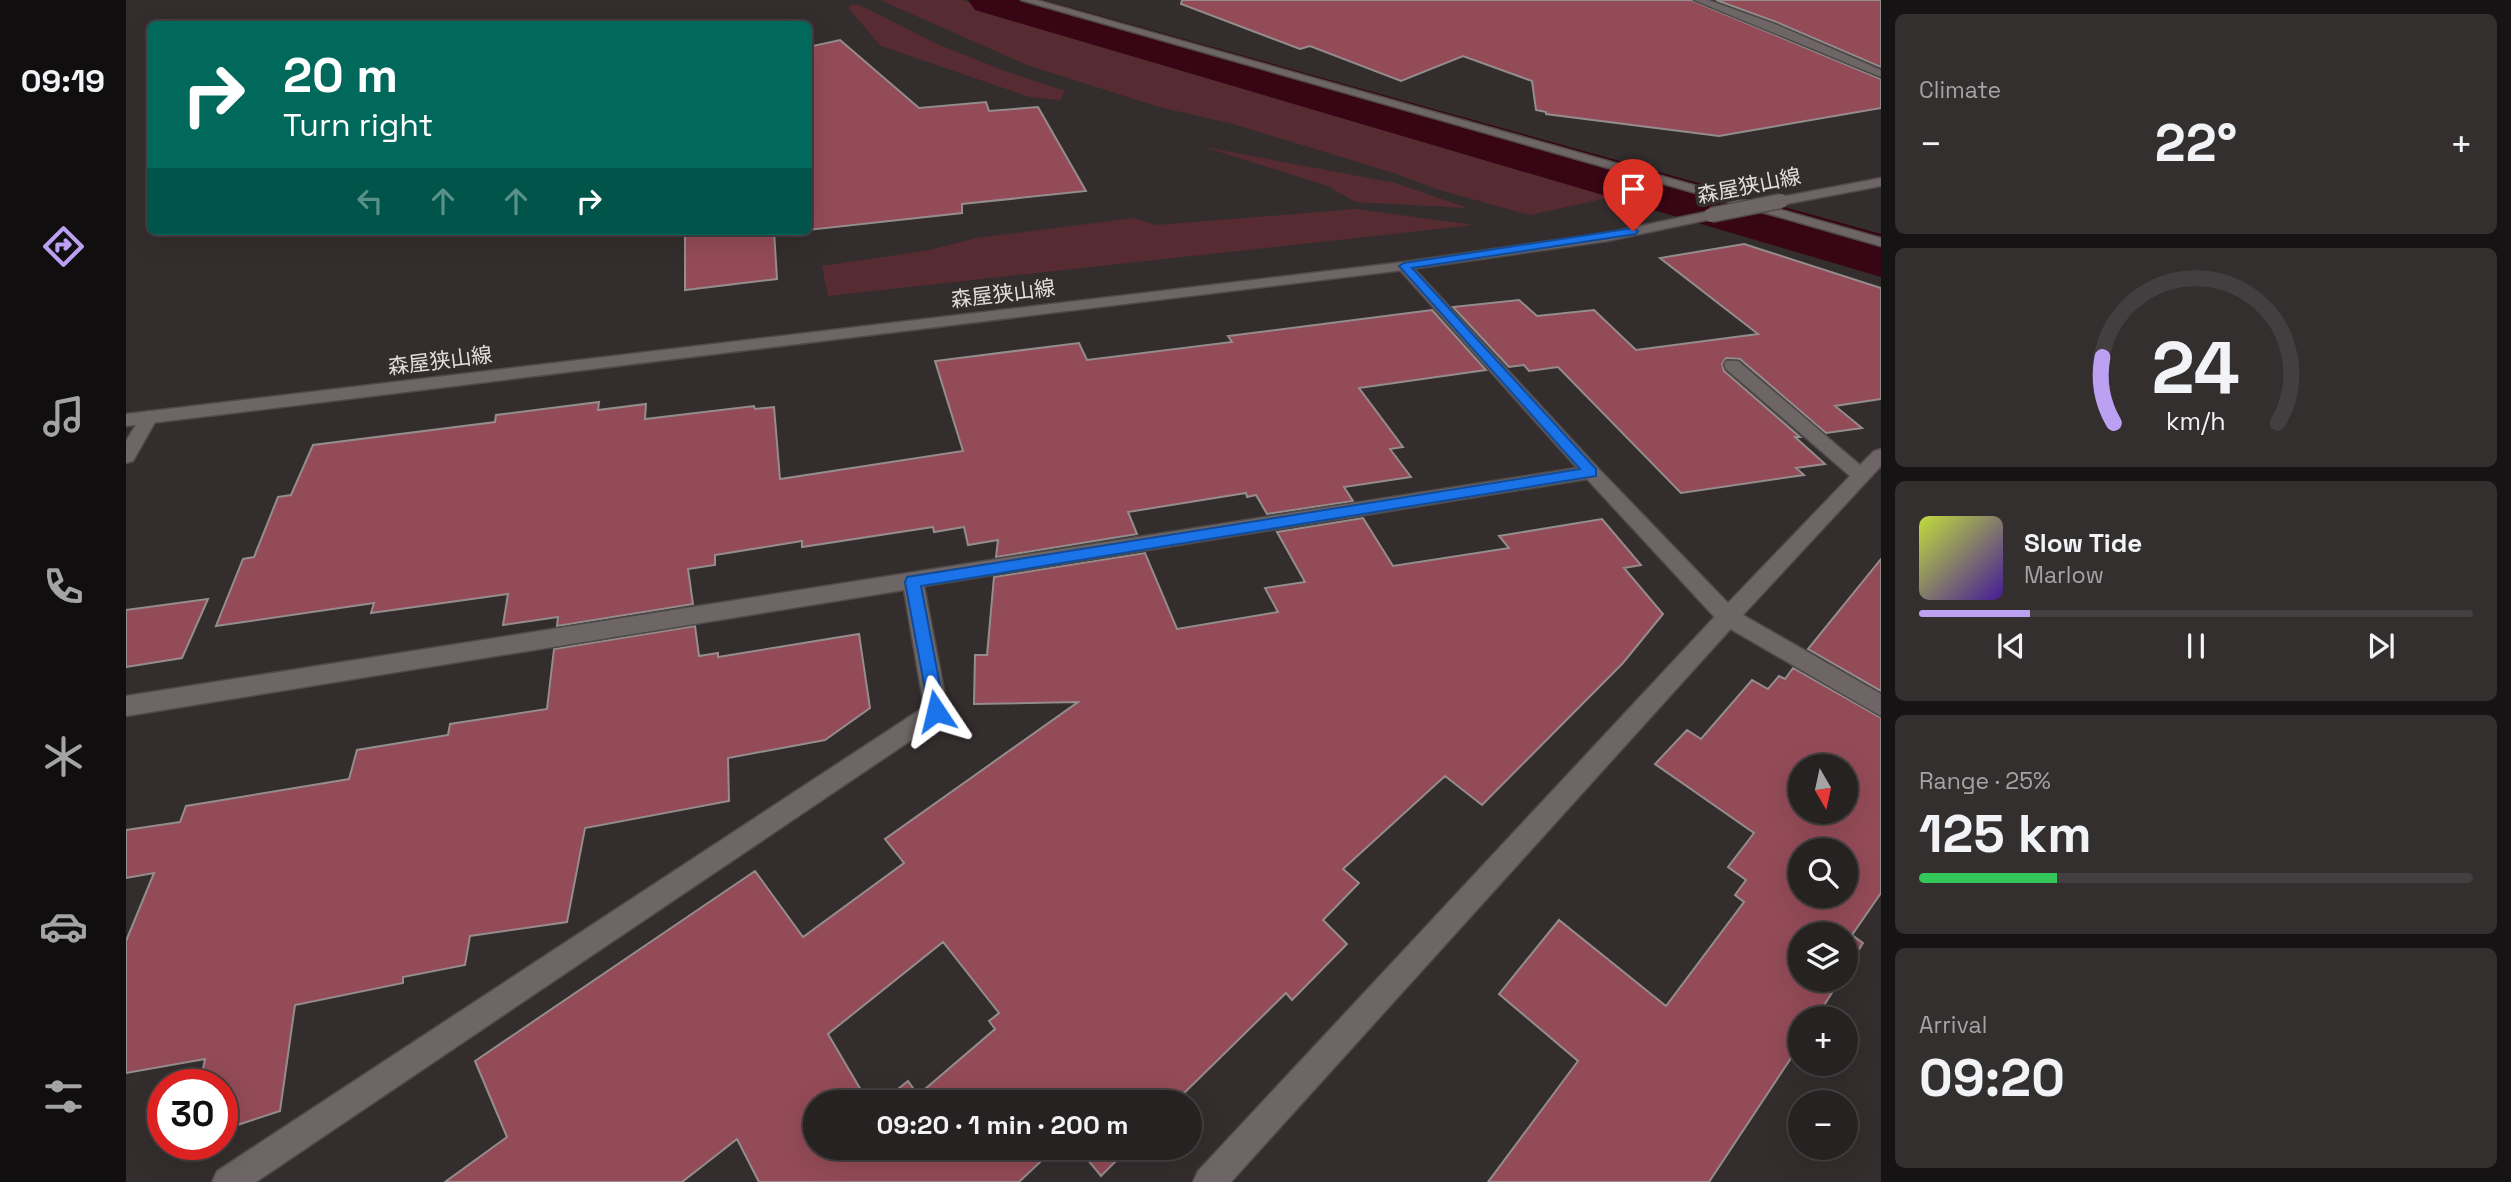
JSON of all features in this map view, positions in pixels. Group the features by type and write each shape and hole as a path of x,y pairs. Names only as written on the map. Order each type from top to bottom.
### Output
{"street":[{"path":"1026,0 1881,242"},
{"path":"1699,0 1771,26 1881,74"},
{"name":"森屋狭山線","path":"126,420 1404,266 1606,237 1881,182"},
{"path":"1404,266 1591,472 1728,617 1881,706"},
{"path":"1732,365 1861,476"},
{"path":"126,457 149,417"},
{"path":"1209,1182 1728,617 1881,455"},
{"path":"126,706 1591,472"},
{"path":"228,1182 936,711 912,582"}],"shaded area":[{"path":"880,0 961,0 1621,195 1530,215 1436,189 1397,174 1233,124 1159,107 1027,65"},
{"path":"851,5 860,5 935,43 1065,91 1060,100 1030,97 881,46 848,8"},
{"path":"1204,147 1395,183 1468,208 1355,202 1328,186"},
{"path":"1356,209 1474,225 828,296 822,266 930,250 976,238 1134,218 1156,225"}],"building":[{"path":"1182,0 1691,0 1881,79 1881,108 1719,136 1546,114 1536,110 1532,81 1463,56 1401,81 1310,46 1300,49 1181,4"},
{"path":"1716,0 1881,0 1881,67 1776,22"},
{"path":"840,40 919,108 986,102 989,111 1038,107 1086,191 962,204 962,213 812,230 812,46"},
{"path":"685,235 774,235 777,279 685,290"},
{"path":"1744,244 1881,288 1881,399 1835,406 1862,428 1826,433 1740,359 1726,358 1722,364 1724,371 1800,437 1795,437 1825,464 1796,468 1804,475 1681,493 1558,367 1529,371 1524,365 1509,367 1453,307 1519,300 1537,316 1594,310 1636,350 1758,334 1660,258"},
{"path":"1432,310 1486,370 1359,388 1403,447 1390,449 1411,477 1344,487 1353,501 1267,514 1256,495 1247,497 1246,493 1128,512 1137,534 996,557 998,540 968,545 964,527 934,532 933,527 802,547 802,541 715,555 715,565 688,569 693,604 557,626 558,617 503,625 508,594 371,613 374,603 216,626 243,559 254,557 278,497 291,495 313,445 495,422 496,415 599,402 598,410 646,404 645,419 754,406 755,409 774,407 780,479 963,451 935,361 1079,343 1087,360 1232,342 1228,336"},
{"path":"1363,518 1393,566 1509,548 1499,536 1602,519 1641,565 1624,568 1663,614 1623,663 1482,805 1445,776 1343,869 1359,883 1323,920 1347,944 1292,1000 1286,993 1187,1090 924,1090 995,1029 989,1021 999,1013 943,942 828,1034 861,1090 803,1090 803,1160 1042,1160 1019,1182 759,1182 737,1139 682,1182 445,1182 507,1137 475,1061 755,871 803,937 904,863 885,839 1078,702 974,704 975,655 987,655 994,577 1145,553 1177,629 1278,612 1265,588 1305,582 1277,532"},
{"path":"1881,559 1881,691 1808,649"},
{"path":"208,599 182,658 126,667 126,610"},
{"path":"695,626 699,656 718,653 718,657 859,634 870,708 825,740 728,758 729,801 585,828 567,922 470,936 465,965 403,977 403,983 295,1005 280,1111 238,1125 238,1069 203,1069 205,1059 126,1073 126,941 154,873 126,878 126,830 180,822 186,806 349,779 357,750 448,735 450,724 547,709 554,649"},
{"path":"1793,668 1881,718 1881,893 1858,926 1858,922 1788,922 1788,992 1832,992 1824,1006 1788,1006 1788,1063 1709,1182 1488,1182 1578,1061 1499,994 1559,920 1666,1006 1744,902 1735,895 1746,880 1728,867 1754,833 1655,764 1687,730 1701,739 1752,680 1768,689 1779,676 1785,679"},
{"path":"908,1081 914,1090 897,1090"},
{"path":"1088,1160 1117,1160 1101,1176"}],"waterway":[{"path":"992,0 1881,256"}],"route":[{"path":"936,711 912,582 1591,472 1404,266 1633,231"}]}
